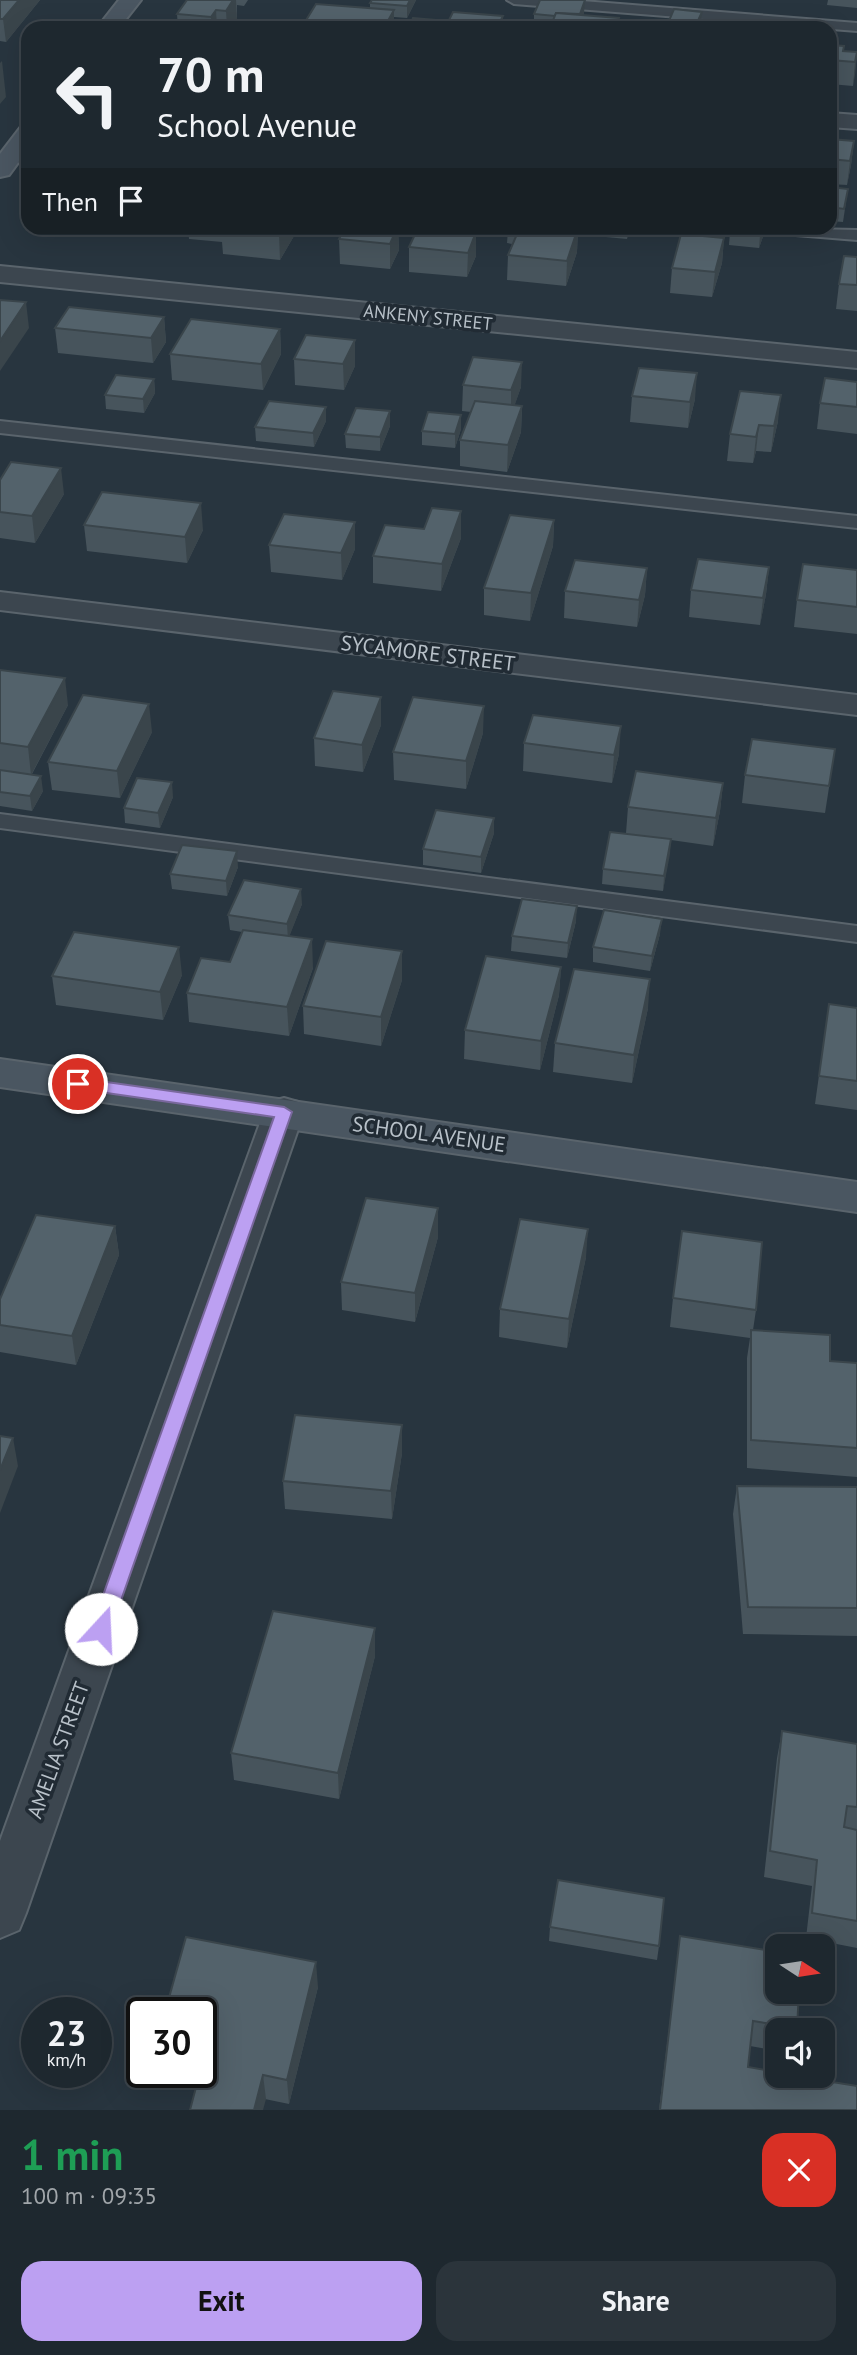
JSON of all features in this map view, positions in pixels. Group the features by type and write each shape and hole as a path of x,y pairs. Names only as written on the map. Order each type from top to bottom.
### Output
{"main road":[{"path":"114,21 130,0"},
{"name":"SCHOOL AVENUE","path":"0,1073 857,1197"}],"street":[{"path":"837,121 857,122"},
{"name":"ANKENY STREET","path":"0,274 857,360"},
{"name":"SYCAMORE STREET","path":"0,601 857,705"},
{"name":"AMELIA STREET","path":"0,1913 284,1112"}],"lane":[{"path":"514,0 781,21"},
{"path":"837,25 857,27"},
{"path":"837,234 857,236"},
{"path":"0,427 857,522"},
{"path":"0,821 857,934"}],"building":[{"path":"0,0 19,0 3,19 0,19"},
{"path":"187,0 233,0 226,11 216,10 211,17 177,14"},
{"path":"372,0 410,0 407,6 370,3"},
{"path":"540,0 585,0 580,14 556,13 555,16 534,14"},
{"path":"316,4 394,10 388,21 306,21"},
{"path":"674,9 702,12 698,21 669,21"},
{"path":"453,12 503,16 500,21 448,21"},
{"path":"556,13 619,18 618,21 553,21"},
{"path":"413,18 449,21 412,21"},
{"path":"837,46 844,46 843,51 857,52 855,62 837,61"},
{"path":"837,140 854,141 850,161 837,160"},
{"path":"837,188 848,189 844,209 837,208"},
{"path":"341,235 394,235 390,244 339,239"},
{"path":"415,235 475,235 468,253 409,247"},
{"path":"517,235 576,235 567,261 508,255"},
{"path":"681,235 724,238 715,272 672,268"},
{"path":"844,256 857,257 857,285 839,284"},
{"path":"0,300 26,302 0,341"},
{"path":"69,307 164,317 151,338 55,328"},
{"path":"191,319 280,329 261,364 170,354"},
{"path":"306,335 355,340 343,364 294,359"},
{"path":"473,357 522,362 511,390 463,385"},
{"path":"639,368 697,373 690,402 632,396"},
{"path":"116,375 154,379 143,399 105,395"},
{"path":"825,378 857,382 857,407 820,403"},
{"path":"740,391 781,395 774,426 759,425 756,437 730,434"},
{"path":"269,401 326,407 313,433 255,427"},
{"path":"475,401 522,406 508,445 460,440"},
{"path":"356,408 390,411 380,437 345,434"},
{"path":"428,412 461,415 455,434 422,431"},
{"path":"11,462 61,468 32,516 0,512 0,480"},
{"path":"102,492 201,503 185,537 84,525"},
{"path":"432,508 461,511 442,564 373,556 385,525 424,529"},
{"path":"284,514 355,522 341,553 269,545"},
{"path":"510,515 554,520 531,593 484,588"},
{"path":"698,559 769,567 763,598 691,590"},
{"path":"575,560 647,568 639,600 565,591"},
{"path":"803,564 857,570 857,607 797,600"},
{"path":"0,670 65,678 28,747 0,743"},
{"path":"333,691 381,697 362,745 314,738"},
{"path":"83,695 149,704 117,771 48,762"},
{"path":"413,697 484,706 466,761 393,752"},
{"path":"533,715 621,726 614,755 524,743"},
{"path":"752,739 835,749 829,786 745,775"},
{"path":"0,770 41,776 30,796 0,792"},
{"path":"636,771 723,783 716,818 628,807"},
{"path":"137,778 172,782 158,813 124,808"},
{"path":"436,810 494,818 481,857 423,849"},
{"path":"610,832 671,839 664,876 603,869"},
{"path":"182,845 237,851 226,881 170,874"},
{"path":"244,880 301,889 287,924 228,915"},
{"path":"522,899 577,906 568,943 512,936"},
{"path":"604,910 662,919 652,956 593,947"},
{"path":"243,930 312,939 287,1007 187,993 201,958 230,962"},
{"path":"74,932 179,947 160,992 52,976"},
{"path":"326,941 402,951 381,1017 303,1006"},
{"path":"486,956 561,967 541,1041 465,1030"},
{"path":"574,969 650,979 634,1055 555,1043"},
{"path":"829,1004 857,1008 857,1081 819,1076"},
{"path":"366,1198 438,1208 415,1293 341,1282"},
{"path":"36,1215 115,1226 72,1336 0,1325 0,1299"},
{"path":"520,1219 588,1229 569,1319 500,1309"},
{"path":"682,1231 762,1242 756,1310 673,1298"},
{"path":"751,1330 830,1335 830,1361 857,1363 857,1448 751,1440"},
{"path":"295,1415 402,1425 391,1491 283,1481"},
{"path":"0,1436 13,1438 0,1470"},
{"path":"737,1486 857,1487 857,1608 748,1607"},
{"path":"273,1611 375,1628 338,1773 231,1753"},
{"path":"782,1731 857,1744 857,1807 847,1806 844,1827 857,1830 857,1921 812,1913 817,1860 770,1851"},
{"path":"558,1880 664,1898 659,1946 550,1927"},
{"path":"680,1936 765,1950 765,2004 798,2004 798,2018 765,2018 765,2023 753,2021 748,2067 765,2070 765,2088 835,2088 835,2082 857,2086 857,2110 660,2110"},
{"path":"186,1937 316,1962 287,2080 263,2075 254,2110 190,2110 196,2088 217,2088 217,1997 169,1997"}],"route":[{"path":"78,1084 284,1112 101,1629"}]}
